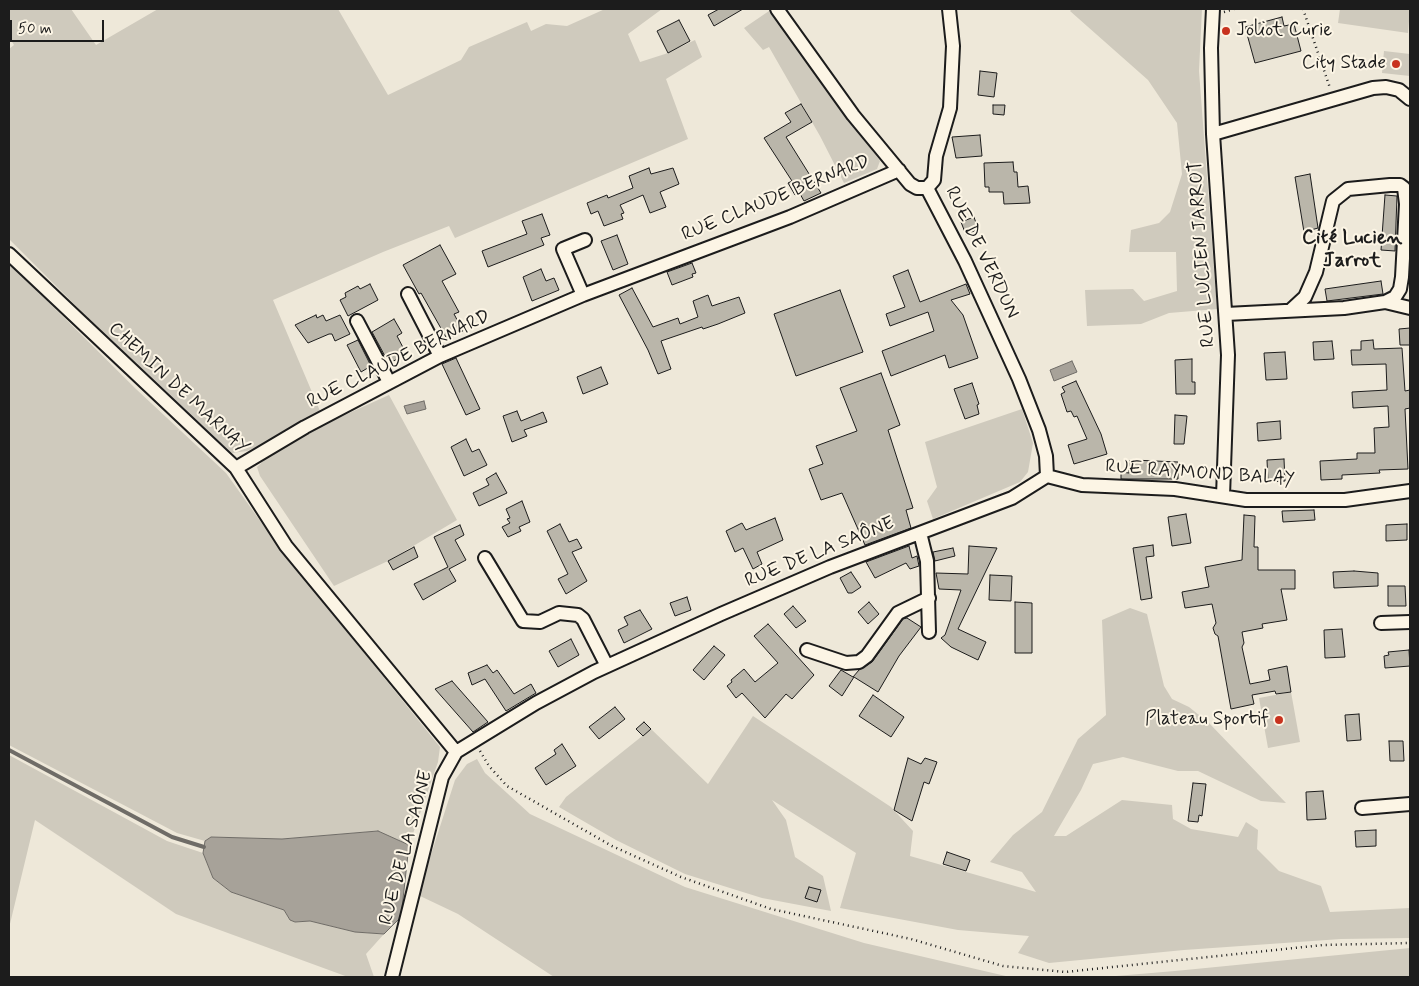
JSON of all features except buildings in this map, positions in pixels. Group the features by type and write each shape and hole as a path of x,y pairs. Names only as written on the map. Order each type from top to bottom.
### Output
{"street":[{"name":"RUE DE VERDUN","path":"777,9 837,93 899,170 917,188 928,188 965,260 1019,379 1041,437 1047,476"},
{"path":"928,188 934,180 936,156 950,108 953,46 949,9"},
{"name":"RUE LUCIEN JARROT","path":"1213,9 1213,134 1226,314 1228,373 1223,496"},
{"path":"1213,134 1334,99 1386,87 1399,90 1410,99"},
{"name":"RUE CLAUDE BERNARD","path":"236,468 305,426 440,356 582,295 790,216 899,170"},
{"path":"1292,309 1305,297 1316,272 1333,201 1348,189 1400,185 1404,188 1406,204 1402,276 1400,289 1395,296 1385,302"},
{"path":"582,295 563,249 585,240"},
{"name":"CHEMIN DE MARNAY","path":"9,254 236,468 286,546 456,752"},
{"path":"408,294 440,356"},
{"path":"1226,314 1292,309 1344,308 1385,302 1410,308"},
{"path":"357,321 389,382"},
{"name":"RUE RAYMOND BALAY","path":"1047,476 1082,485 1175,489 1246,500 1335,500 1377,497 1410,491"},
{"name":"RUE DE LA SAÔNE","path":"392,977 442,777 456,752 536,704 607,666 830,567 1012,498 1047,476"},
{"path":"920,533 926,561 930,632"},
{"path":"485,558 523,621 540,622 560,613 578,615 583,619 607,666"},
{"path":"807,650 846,663 859,662 868,656 898,613 929,598"},
{"path":"1381,623 1410,622"},
{"path":"1362,808 1410,804"}],"path":[{"path":"1303,9 1334,99"},
{"path":"474,741 489,766 507,786 612,846 681,877 771,909 911,939 1003,966 1065,972 1323,945 1410,943"}],"shaded area":[{"path":"9,9 71,9 96,45 158,9 338,9 388,95 461,60 469,47 527,22 531,31 546,24 567,26 605,9 662,9 628,34 640,62 665,54 695,40 702,57 666,79 688,139 455,238 449,226 383,252 273,300 320,411 266,443 247,451 232,453 158,388 9,239 9,49 14,45 9,37"},
{"path":"1072,9 1202,9 1199,71 1217,309 1169,313 1141,324 1087,326 1085,290 1133,289 1144,301 1177,291 1176,252 1129,252 1131,230 1159,223 1170,212 1182,174 1177,123 1148,80 1070,11"},
{"path":"1340,9 1410,9 1408,33 1338,23"},
{"path":"769,11 880,161 877,169 844,183 820,136 769,47 763,50 744,28"},
{"name":"City Stade","path":"1384,51 1410,54 1410,76 1382,73"},
{"path":"9,263 136,389 226,473 281,550 440,747 438,762 409,845 377,831 282,839 211,837 205,841 177,833 9,745"},
{"path":"1072,361 1077,372 1054,381 1050,370"},
{"path":"389,395 457,520 388,561 334,586 260,476 257,467 267,457 283,447 336,419"},
{"path":"424,401 426,409 407,414 404,406"},
{"path":"1022,409 1033,443 1028,472 1020,482 933,519 927,501 937,487 925,442"},
{"path":"1130,608 1147,614 1164,686 1172,699 1189,707 1209,723 1286,803 1261,801 1198,771 1178,771 1123,757 1093,764 1081,790 1054,836 1066,836 1122,800 1172,805 1173,819 1191,829 1238,837 1246,822 1258,830 1257,849 1279,871 1321,886 1330,912 1410,908 1410,938 1341,939 1184,950 1049,963 1018,953 1029,936 958,930 840,908 856,853 772,800 786,820 795,857 823,876 831,911 762,898 685,874 616,840 559,807 566,797 651,729 708,784 753,716 891,807 913,831 910,856 1036,892 1022,872 990,862 1013,835 1042,812 1078,739 1106,715 1102,620"},
{"name":"Plateau Sportif","path":"1291,692 1300,742 1268,748 1259,698"},
{"path":"9,755 167,841 203,853 213,878 231,892 284,910 290,920 295,922 310,921 355,932 384,934 366,954 374,977 348,977 176,914 35,820 9,928"},
{"path":"477,759 485,773 530,814 685,887 864,943 1010,977 554,977 458,914 418,895 455,780 467,764"},
{"path":"378,831 409,845 401,917 384,934 355,932 310,921 295,922 290,920 284,910 231,892 213,878 203,853 205,841 211,837 282,839"},
{"path":"1410,948 1410,977 1104,977 1175,971"}],"waterway":[{"path":"9,750 172,837 204,847"}],"place":[{"name":"Joliot Curie","path":"1226,31"},
{"name":"City Stade","path":"1396,64"},
{"name":"Plateau Sportif","path":"1279,720"}],"district":[{"name":"Cité Lucien Jarrot","path":"1352,250"}]}
